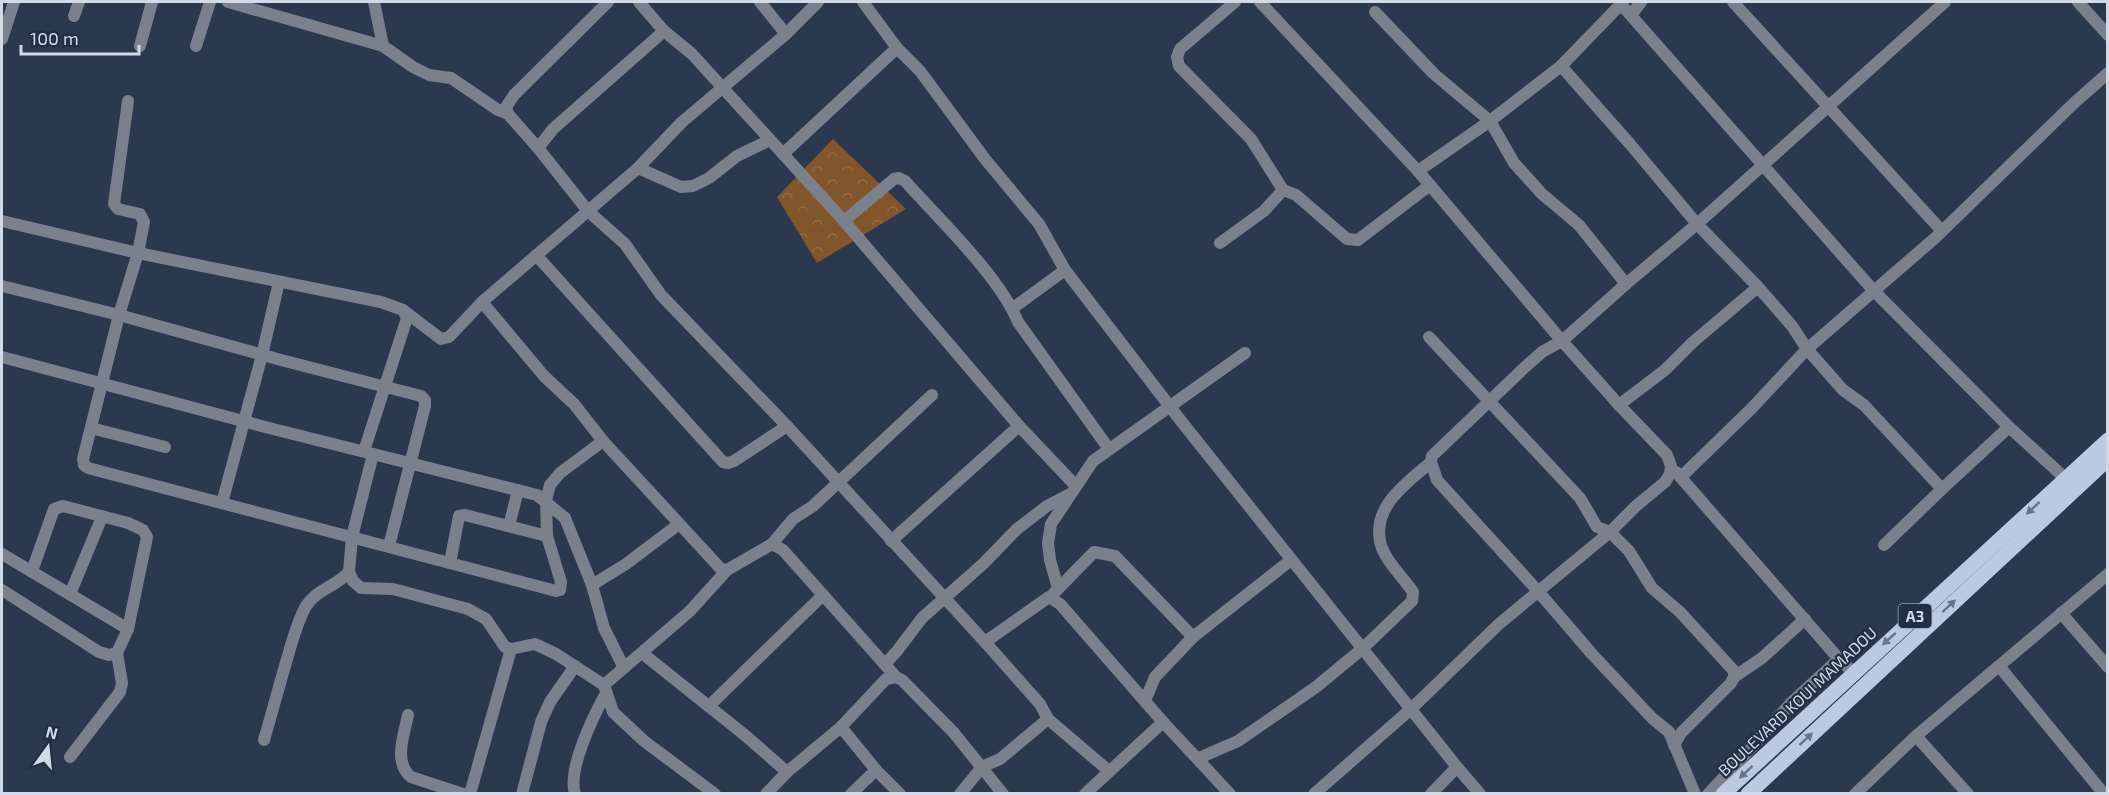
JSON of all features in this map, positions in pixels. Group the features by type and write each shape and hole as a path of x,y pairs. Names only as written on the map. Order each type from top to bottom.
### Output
{"main road":[{"name":"BOULEVARD KOUI MAMADOU","path":"1723,794 1853,672 2108,440"},
{"name":"BOULEVARD KOUI MAMADOU","path":"1748,794 2108,459"}],"street":[{"path":"2,39 14,2"},
{"path":"74,16 79,2"},
{"path":"140,46 152,2"},
{"path":"196,46 210,2"},
{"path":"228,2 382,46 429,75 451,78 498,110 508,114 588,211 625,244 662,295 787,426 985,642 1040,704 1048,719 1109,771"},
{"path":"375,2 382,46"},
{"path":"508,114 506,106 514,94 608,2"},
{"path":"639,2 664,31 692,54 844,221 1072,490"},
{"path":"760,2 786,34"},
{"path":"2,221 138,253 381,302 403,310 441,339 449,337 482,302 638,168 682,122 786,34 818,2"},
{"path":"863,2 897,48 920,71 985,159 1039,224 1065,270 1171,407 1480,794"},
{"path":"1236,2 1180,49 1177,57 1179,66 1251,139 1283,190 1296,195 1347,239 1358,240 1430,185"},
{"path":"1260,2 1418,171 1562,341 1667,456 1671,466 1839,659 1853,672"},
{"path":"1631,15 1641,2"},
{"path":"1733,2 1941,230"},
{"path":"1199,758 1238,741 1316,687 1362,649 1412,601 1413,592 1386,555 1380,542 1382,516 1394,494 1431,462 1435,451 1542,352 1562,341 1697,224 1945,2"},
{"path":"2078,2 2108,35"},
{"path":"1418,171 1490,121 1561,66 1620,3 1873,290 2009,427 2065,478"},
{"path":"1375,12 1434,74 1490,121 1514,163 1542,194 1579,225 1626,284"},
{"path":"538,148 553,129 664,31"},
{"path":"783,154 897,48"},
{"path":"1561,66 1697,224 1792,326 1807,349 1843,390 1864,405 1942,489"},
{"path":"1681,477 1752,408 1807,349 1941,230 2108,73"},
{"path":"128,101 114,204 118,209 140,214 144,222 138,253 119,315 83,459 84,465 88,468 556,591 560,590 561,582 547,536 546,500 549,485 560,472 603,441"},
{"path":"638,168 676,185 693,186 709,178 737,156 770,140"},
{"path":"844,221 894,179 899,178 905,181 979,263 1012,308 1018,322 1109,449"},
{"path":"1220,243 1264,211 1283,190"},
{"path":"536,255 723,462 734,461 787,426"},
{"path":"1012,308 1065,270"},
{"path":"222,502 262,355 279,282"},
{"path":"2,286 421,396 425,400 425,405 388,546"},
{"path":"1619,405 1665,370 1693,342 1758,287"},
{"path":"482,302 544,376 574,404 603,441 721,569 727,570"},
{"path":"403,310 407,318 384,386 352,537 349,572 353,581 361,588 393,589 468,609 486,619 505,647 511,649 535,644 556,654 605,689 613,712 644,741 715,794"},
{"path":"1429,337 1580,498 1597,527 1610,532 1629,551 1652,588 1680,612 1730,665 1734,671 1734,677"},
{"path":"1058,588 1048,543 1051,524 1093,461 1245,354"},
{"path":"2,357 537,495 546,500 565,518 592,585 604,628 624,668"},
{"path":"575,794 573,787 576,764 605,689 624,668 690,611 727,570 772,544 793,519 813,506 932,395"},
{"path":"891,541 1019,426"},
{"path":"1884,545 2009,427"},
{"path":"91,428 165,447"},
{"path":"1431,462 1437,480 1600,663 1652,718 1669,732 1695,794"},
{"path":"1314,794 1411,709 1537,590 1610,532 1665,482 1670,474 1671,466"},
{"path":"509,526 518,490"},
{"path":"885,664 922,618 984,563 1017,529 1072,490"},
{"path":"32,572 54,509 63,506 128,524 143,530 147,537 128,628 117,653 122,683 120,692 70,757"},
{"path":"450,563 459,516 465,515 547,536"},
{"path":"70,594 102,517"},
{"path":"592,585 626,564 679,524"},
{"path":"772,544 783,550 896,677 903,680 954,733 1003,794"},
{"path":"985,642 1049,597 1094,552 1114,556 1193,637"},
{"path":"2,554 128,628"},
{"path":"1145,701 1155,677 1193,637 1291,560"},
{"path":"264,740 295,631 306,606 328,586 342,581 349,572"},
{"path":"1855,794 1916,736 2108,574"},
{"path":"2,590 99,652 109,655 117,653"},
{"path":"709,706 823,595"},
{"path":"1049,597 1060,604 1163,722 1199,758 1230,794"},
{"path":"2061,613 2108,667"},
{"path":"1674,745 1681,733 1734,677 1762,658 1805,619"},
{"path":"470,794 511,649"},
{"path":"642,653 787,772"},
{"path":"1708,794 1791,703 1839,659"},
{"path":"522,794 541,722 550,702 574,666"},
{"path":"1999,666 2104,794"},
{"path":"766,794 787,772 841,727 886,679 896,677"},
{"path":"408,715 401,747 401,765 405,772 411,777 463,794"},
{"path":"960,794 982,767 1000,759 1048,719"},
{"path":"1085,794 1163,722"},
{"path":"841,727 876,770 900,794"},
{"path":"1916,736 1968,794"},
{"path":"1431,794 1457,767"},
{"path":"851,794 876,770"}],"green space":[{"path":"833,139 906,209 817,263 777,197"}]}
